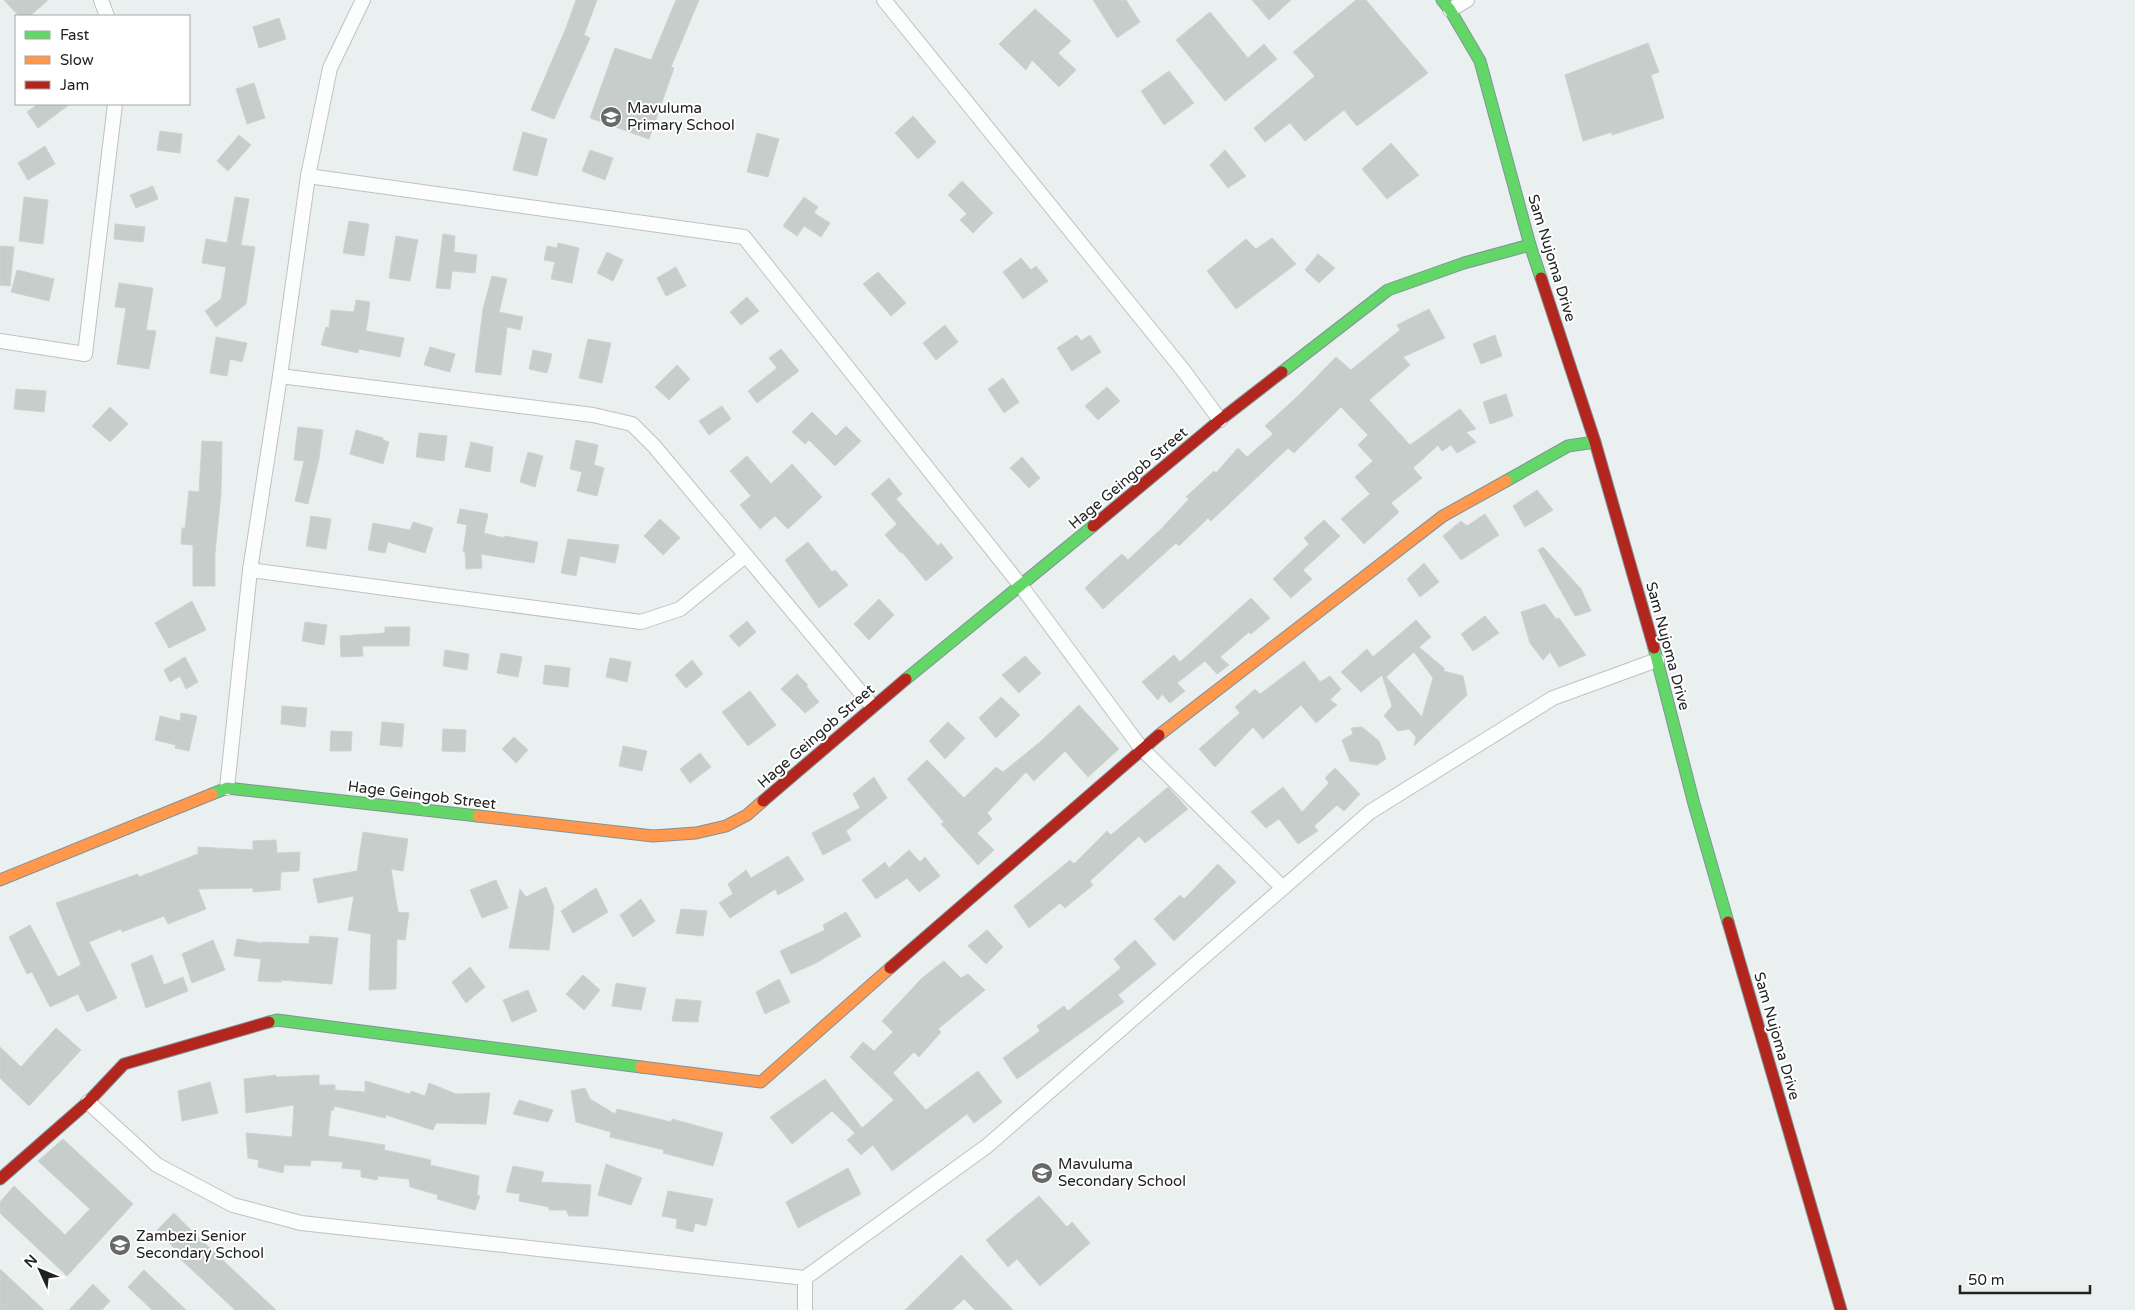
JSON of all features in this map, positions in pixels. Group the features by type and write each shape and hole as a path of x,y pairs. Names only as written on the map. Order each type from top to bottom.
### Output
{"street":[{"path":"101,0 107,15"},
{"path":"227,788 250,570 308,176 330,68 363,0"},
{"path":"884,0 1183,370 1220,420"},
{"path":"1446,5 1467,0"},
{"name":"Sam Nujoma Drive","path":"1446,5 1480,61 1530,245 1595,442 1657,660 1694,804 1841,1310"},
{"path":"0,341 85,354 115,105"},
{"path":"308,176 744,237 1022,586 1141,748 1283,888"},
{"name":"Hage Geingob Street","path":"0,880 227,788 654,836 696,833 726,826 747,815 872,706 1022,586 1220,420 1388,290 1464,263 1530,245"},
{"path":"280,376 592,415 632,424 654,446 872,706"},
{"path":"0,1179 88,1102 124,1064 277,1020 760,1082 1141,748 1443,516 1568,446 1595,442"},
{"path":"250,570 640,622 680,609 745,556"},
{"path":"88,1102 157,1165 232,1205 301,1223 805,1278 987,1146 1370,812 1553,698 1657,660"},
{"path":"805,1278 805,1310"}],"building":[{"path":"4,0 48,0 31,15 18,15"},
{"path":"576,0 597,0 584,35 590,38 554,119 531,110"},
{"path":"676,0 699,0 671,67 674,68 649,139 590,118 615,48 651,60"},
{"path":"1093,0 1126,0 1140,22 1117,38"},
{"path":"1252,0 1291,0 1269,20"},
{"path":"1356,0 1366,0 1428,73 1357,126 1344,110 1305,141 1290,123 1265,142 1254,128 1315,76 1293,52"},
{"path":"1035,9 1071,41 1058,53 1076,70 1059,87 1032,60 1026,70 999,44"},
{"path":"1210,12 1248,58 1264,44 1277,59 1225,101 1176,40"},
{"path":"279,18 286,39 259,48 253,27"},
{"path":"1648,43 1659,72 1651,75 1664,118 1612,135 1612,132 1583,141 1565,75"},
{"path":"1169,71 1194,103 1164,125 1141,91"},
{"path":"254,83 265,118 247,124 236,89"},
{"path":"37,105 69,105 38,128 27,112"},
{"path":"913,116 936,142 918,159 895,133"},
{"path":"160,131 182,134 180,153 157,150"},
{"path":"523,132 547,139 537,176 513,170"},
{"path":"757,133 779,139 768,177 747,172"},
{"path":"239,135 251,145 228,171 217,161"},
{"path":"1391,143 1419,175 1387,199 1362,169"},
{"path":"45,146 55,164 28,180 18,163"},
{"path":"590,150 613,158 605,180 582,171"},
{"path":"1225,150 1246,176 1228,188 1210,165"},
{"path":"962,181 993,213 973,233 960,220 967,214 948,195"},
{"path":"153,186 158,199 136,208 130,195"},
{"path":"24,197 48,200 43,244 19,241"},
{"path":"235,197 249,199 241,245 255,247 246,304 216,327 205,311 221,299 226,267 202,263 206,239 227,243"},
{"path":"804,197 818,207 814,213 830,223 821,237 804,226 797,236 783,226"},
{"path":"349,221 369,224 364,256 343,253"},
{"path":"115,224 145,227 143,242 114,239"},
{"path":"443,234 455,236 454,252 477,255 475,273 452,271 450,289 436,288"},
{"path":"396,236 418,240 410,281 389,278"},
{"path":"1272,238 1296,264 1236,309 1207,271 1246,239 1256,249"},
{"path":"558,243 579,248 572,283 551,279 555,262 544,260 547,246 557,248"},
{"path":"0,246 14,247 10,286 0,285"},
{"path":"607,252 623,260 613,281 597,273"},
{"path":"1318,254 1335,268 1319,283 1305,270"},
{"path":"1021,258 1031,270 1036,266 1048,281 1023,299 1003,272"},
{"path":"676,267 686,286 666,296 657,278"},
{"path":"17,270 54,279 49,301 11,292"},
{"path":"878,272 906,303 891,316 863,284"},
{"path":"492,276 507,279 499,312 523,317 520,330 507,327 501,375 475,372 483,309"},
{"path":"119,283 153,288 146,330 156,331 149,369 117,364 126,308 115,307"},
{"path":"747,297 759,311 741,325 730,312"},
{"path":"356,300 370,302 366,331 404,338 400,357 359,349 358,353 321,345 326,327 329,328 331,310 354,312"},
{"path":"1429,309 1445,338 1403,357 1410,365 1369,400 1410,445 1460,409 1476,429 1466,432 1476,442 1457,453 1451,445 1442,451 1438,445 1413,468 1422,478 1391,503 1399,512 1364,544 1341,519 1370,494 1355,477 1373,461 1358,445 1368,435 1341,407 1294,453 1288,448 1211,521 1208,518 1179,546 1176,543 1103,609 1085,588 1105,569 1122,554 1128,560 1189,499 1186,497 1214,471 1216,473 1238,448 1247,457 1273,434 1265,426 1336,357 1351,370 1400,330 1397,325"},
{"path":"945,325 958,342 936,360 923,343"},
{"path":"1077,335 1081,341 1090,335 1101,352 1072,371 1057,348"},
{"path":"1495,335 1502,356 1481,364 1473,344"},
{"path":"216,337 247,343 242,362 230,359 227,376 210,373"},
{"path":"588,339 611,343 602,383 579,378"},
{"path":"430,347 455,354 450,372 424,365"},
{"path":"781,349 799,371 757,403 748,391 777,368 769,358"},
{"path":"533,350 552,354 547,373 529,369"},
{"path":"677,365 690,379 669,400 655,387"},
{"path":"1003,378 1019,402 1004,413 988,389"},
{"path":"1107,387 1120,401 1098,420 1085,406"},
{"path":"16,389 46,391 44,412 14,409"},
{"path":"1506,394 1513,416 1490,424 1483,402"},
{"path":"722,406 731,419 709,435 699,421"},
{"path":"110,407 128,424 110,442 92,426"},
{"path":"812,412 836,436 846,426 861,441 835,466 809,440 805,444 792,432"},
{"path":"298,427 323,430 319,459 308,504 295,501 304,461 294,460"},
{"path":"356,430 383,438 383,440 389,442 383,464 350,454"},
{"path":"419,433 447,436 444,461 416,457"},
{"path":"576,440 598,445 594,465 604,468 597,496 577,491 582,472 570,469"},
{"path":"202,441 222,442 221,494 215,553 215,586 193,586 193,545 181,544 182,528 185,528 189,491 199,492"},
{"path":"471,442 493,447 490,472 465,467"},
{"path":"528,452 543,456 535,487 520,482"},
{"path":"747,456 771,484 792,464 822,497 788,529 775,516 760,529 740,505 751,496 730,471"},
{"path":"1022,457 1040,478 1029,488 1010,468"},
{"path":"889,478 902,494 896,499 938,546 941,543 953,558 926,581 885,535 897,524 871,494"},
{"path":"1537,490 1553,510 1525,527 1513,506"},
{"path":"460,509 488,514 484,533 504,538 504,536 538,542 534,563 481,554 482,568 466,569 465,552 463,551 467,525 457,523"},
{"path":"1485,514 1499,535 1461,560 1443,536 1461,521 1467,526"},
{"path":"311,516 331,519 326,549 306,546"},
{"path":"660,519 680,538 663,555 644,536"},
{"path":"1324,520 1340,536 1303,570 1312,579 1291,598 1273,579 1309,544 1304,538"},
{"path":"413,522 433,528 425,553 388,542 385,553 368,550 373,523 410,530"},
{"path":"568,539 619,545 615,563 580,556 576,576 561,573"},
{"path":"808,542 832,572 835,570 848,585 819,608 785,560"},
{"path":"1543,547 1581,589 1591,611 1575,616 1538,550"},
{"path":"1424,563 1439,582 1420,597 1407,579"},
{"path":"1251,598 1270,618 1251,634 1249,632 1220,657 1229,665 1217,674 1205,661 1177,683 1185,691 1170,703 1162,694 1158,700 1142,682 1174,655 1180,662"},
{"path":"879,599 894,615 869,640 854,624"},
{"path":"192,601 206,630 169,648 155,623"},
{"path":"1545,604 1556,619 1559,618 1586,655 1559,667 1550,652 1543,660 1530,643 1521,612"},
{"path":"1485,616 1499,633 1473,651 1461,634"},
{"path":"1416,620 1431,637 1419,647 1445,669 1443,671 1463,676 1467,695 1414,746 1416,737 1409,729 1398,731 1384,716 1392,706 1382,675 1361,692 1341,672 1367,649 1373,657","holes":["1414,652 1433,678 1422,717 1386,677"]},
{"path":"747,621 756,632 739,647 729,636"},
{"path":"305,622 327,625 324,645 302,641"},
{"path":"385,627 410,627 409,646 362,646 363,656 341,657 340,636 385,633"},
{"path":"445,650 469,654 467,670 443,666"},
{"path":"501,653 522,657 518,677 497,673"},
{"path":"1025,656 1041,673 1019,693 1002,675"},
{"path":"185,657 198,682 186,689 180,676 170,682 164,670"},
{"path":"610,658 631,662 627,682 606,677"},
{"path":"692,660 703,674 686,688 675,675"},
{"path":"1304,661 1320,682 1330,676 1341,689 1330,700 1337,705 1316,723 1301,705 1263,739 1253,727 1215,767 1199,749 1240,713 1235,707 1255,689 1260,694"},
{"path":"545,665 570,668 568,687 543,684"},
{"path":"797,674 808,685 806,686 819,702 805,713 781,689"},
{"path":"750,691 776,725 748,746 722,712"},
{"path":"1001,697 1020,715 996,738 979,718"},
{"path":"1079,705 1119,749 1088,777 1065,751 1034,781 1026,772 987,813 992,819 977,833 994,850 978,865 941,824 944,822 907,779 927,760 964,798 996,767 1003,772 1040,742"},
{"path":"282,706 307,708 305,727 281,724"},
{"path":"181,713 197,716 189,751 175,748 176,745 155,740 160,716 180,721"},
{"path":"382,722 404,724 402,747 380,745"},
{"path":"948,722 965,738 945,759 929,741"},
{"path":"1362,727 1379,741 1386,759 1377,765 1350,761 1342,740 1353,734 1351,728"},
{"path":"443,729 466,730 465,752 442,751"},
{"path":"331,731 352,732 351,751 330,751"},
{"path":"514,737 528,750 516,763 502,749"},
{"path":"623,746 647,751 642,771 619,766"},
{"path":"700,753 711,767 690,783 680,769"},
{"path":"1335,768 1360,794 1344,811 1337,805 1314,826 1318,831 1298,844 1279,819 1266,828 1251,812 1283,787 1302,812 1329,783 1325,778"},
{"path":"874,777 887,798 846,831 851,840 823,855 812,833 860,808 853,794"},
{"path":"1168,787 1188,809 1145,843 1139,836 1090,881 1093,885 1065,908 1060,903 1029,928 1014,906 1070,860 1074,864 1107,831 1111,835"},
{"path":"363,832 408,839 403,871 391,869 398,912 409,913 405,940 397,939 396,989 369,990 371,934 348,930 354,896 318,903 313,879 357,871"},
{"path":"276,840 277,853 300,852 299,871 281,872 280,890 253,892 253,888 198,889 206,909 168,924 164,916 122,932 121,929 89,942 117,998 87,1012 78,994 50,1007 32,972 27,974 9,937 30,925 58,977 81,965 56,903 138,874 139,877 198,854 198,847 253,850 253,841"},
{"path":"909,850 920,862 925,857 940,876 919,892 907,878 876,899 862,880 885,862 889,868"},
{"path":"788,856 804,880 778,895 775,889 730,918 719,903 733,894 728,884 746,870 751,878"},
{"path":"1218,864 1236,882 1174,941 1154,919 1180,895 1184,899"},
{"path":"496,880 508,908 482,918 470,890"},
{"path":"546,887 554,907 549,950 509,948 520,889 526,897"},
{"path":"596,888 608,912 573,933 561,911"},
{"path":"641,899 655,921 633,937 620,915"},
{"path":"681,909 707,911 703,936 676,933"},
{"path":"846,912 861,936 816,963 791,974 780,951 825,930 823,925"},
{"path":"987,930 1003,947 986,964 968,946"},
{"path":"310,936 338,938 332,984 281,980 281,982 258,981 261,959 234,956 237,939 262,943 309,944"},
{"path":"213,940 225,970 192,983 182,954"},
{"path":"1135,940 1156,964 1118,995 1124,1002 1017,1079 1003,1058 1040,1031 1037,1026 1064,1006 1068,1011 1121,968 1114,959"},
{"path":"152,955 164,985 183,977 188,991 146,1008 131,964"},
{"path":"944,961 961,978 968,974 985,990 938,1029 941,1032 919,1057 914,1052 893,1073 926,1110 978,1071 1002,1102 974,1123 967,1114 892,1171 873,1145 861,1155 847,1140 855,1133 832,1111 792,1144 770,1117 825,1079 862,1128 894,1100 850,1057 863,1042 874,1051 893,1032 882,1021 922,978"},
{"path":"470,967 485,987 466,1003 452,982"},
{"path":"583,975 600,990 584,1010 566,994"},
{"path":"779,979 790,1002 765,1014 756,992"},
{"path":"616,983 646,988 641,1010 612,1006"},
{"path":"528,990 537,1011 512,1022 503,1000"},
{"path":"676,999 701,1001 698,1022 672,1021"},
{"path":"56,1028 81,1050 29,1106 0,1078 0,1047 21,1067"},
{"path":"276,1075 276,1077 319,1075 319,1085 335,1085 335,1090 365,1092 365,1081 410,1094 411,1091 425,1096 429,1083 456,1094 490,1093 486,1124 436,1123 433,1130 386,1115 385,1118 334,1106 334,1110 331,1110 328,1136 385,1145 384,1150 431,1160 430,1165 479,1176 477,1195 480,1196 475,1210 437,1199 438,1195 410,1187 409,1179 378,1176 377,1180 361,1177 361,1170 342,1168 343,1162 311,1160 310,1166 284,1165 283,1173 258,1167 259,1160 248,1158 246,1133 292,1137 294,1105 246,1113 244,1079"},
{"path":"210,1082 218,1113 182,1121 178,1091"},
{"path":"585,1088 590,1099 615,1114 617,1109 671,1122 672,1119 723,1133 713,1166 663,1153 664,1150 610,1137 611,1132 576,1122 571,1091"},
{"path":"519,1100 553,1110 548,1122 513,1114"},
{"path":"63,1139 133,1204 67,1276 0,1213 0,1202 14,1186 65,1235 90,1209 38,1161"},
{"path":"606,1164 642,1178 631,1205 598,1195"},
{"path":"513,1166 544,1172 541,1182 591,1185 588,1216 569,1216 566,1210 549,1210 549,1207 519,1201 520,1194 506,1192"},
{"path":"848,1168 861,1194 798,1228 786,1202"},
{"path":"668,1191 713,1199 706,1226 695,1223 693,1232 676,1228 677,1219 662,1216"},
{"path":"1039,1196 1067,1227 1072,1222 1090,1243 1040,1286 1017,1259 1008,1267 986,1240"},
{"path":"174,1213 276,1310 235,1310 176,1255 179,1253 157,1230"},
{"path":"961,1255 1013,1310 975,1310 964,1299 952,1310 905,1310"},
{"path":"0,1269 44,1310 0,1310"},
{"path":"144,1270 186,1310 152,1310 128,1287"},
{"path":"93,1284 110,1301 102,1310 69,1310"}],"traffic: fast":[{"path":"1442,0 1450,10 1480,61 1530,245 1541,278"},
{"path":"1282,372 1388,290 1464,263 1530,245"},
{"path":"1506,481 1568,446 1595,442"},
{"path":"906,679 1093,526"},
{"path":"1654,648 1694,804 1728,922"},
{"path":"212,794 227,788 478,816"},
{"path":"269,1022 277,1020 641,1067"}],"traffic: slow":[{"path":"1159,735 1443,516 1506,481"},
{"path":"0,880 212,794"},
{"path":"478,816 653,836 696,833 726,826 747,815 763,801"},
{"path":"641,1067 761,1082 890,968"}],"traffic: jam":[{"path":"1541,278 1595,442 1654,648"},
{"path":"1093,526 1220,420 1282,372"},
{"path":"763,801 906,679"},
{"path":"890,968 1159,735"},
{"path":"1728,922 1841,1310"},
{"path":"0,1179 88,1102 124,1064 269,1022"}],"place":[{"name":"Mavuluma Primary School","path":"611,117"},
{"name":"Mavuluma Secondary School","path":"1042,1173"},
{"name":"Zambezi Senior Secondary School","path":"120,1245"}]}
